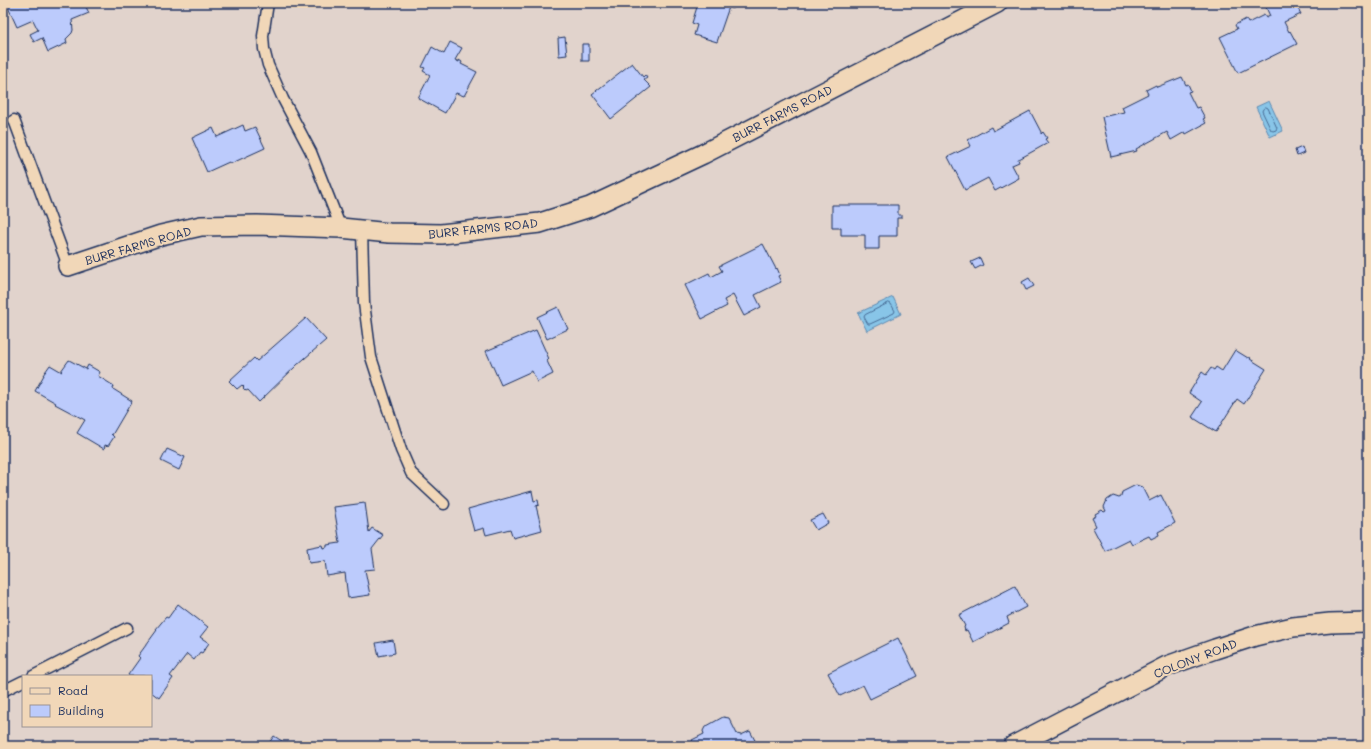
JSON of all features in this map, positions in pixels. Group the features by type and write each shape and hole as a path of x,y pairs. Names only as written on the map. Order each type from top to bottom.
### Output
{"street":[{"name":"BURR FARMS ROAD","path":"68,266 161,235 201,226 257,225 341,228 388,233 441,234 540,223 590,207 703,154 997,3"},
{"name":"COLONY ROAD","path":"1013,746 1167,666 1215,649 1256,636 1293,627 1330,623 1368,622"}],"lane":[{"path":"268,3 263,36 264,49 268,65 283,99 311,152 341,228"},
{"path":"14,120 68,266"},
{"path":"362,230 364,304 371,357 401,450 411,473 444,504"},
{"path":"35,675 127,628"},
{"path":"3,691 22,682"}],"water":[{"path":"1269,101 1283,131 1270,137 1256,107"},
{"path":"893,297 901,314 867,331 858,313"}],"building":[{"path":"11,3 84,3 89,13 72,20 73,30 66,39 67,43 48,52 42,38 34,42 30,34 38,30 33,20 17,27 7,5"},
{"path":"686,3 735,3 733,9 729,7 717,42 694,35 697,25 692,23 697,7"},
{"path":"1264,3 1295,3 1301,14 1284,22 1297,44 1238,73 1220,37 1237,29 1235,25 1246,19 1248,23 1264,15 1266,18 1270,16"},
{"path":"565,37 567,55 559,56 558,38"},
{"path":"450,42 462,48 455,60 459,62 459,60 462,62 461,64 477,72 464,96 456,93 445,113 418,98 430,75 423,71 425,68 422,67 432,47 444,54"},
{"path":"582,44 589,44 589,61 582,61"},
{"path":"632,63 643,77 645,75 647,78 644,80 651,87 611,119 592,94"},
{"path":"1182,77 1186,85 1188,84 1191,91 1188,92 1196,108 1199,107 1206,123 1171,140 1167,132 1136,149 1137,151 1111,157 1102,117 1124,112 1122,107 1148,94 1146,90 1156,85 1157,87"},
{"path":"1030,111 1041,134 1043,132 1048,143 1018,159 1019,162 1012,165 1019,178 995,191 988,178 965,190 948,157 971,146 968,140 991,127 993,131"},
{"path":"243,125 245,131 255,127 265,148 230,164 229,162 207,172 192,138 213,128 217,137"},
{"path":"1302,147 1304,153 1297,156 1295,150"},
{"path":"832,205 898,205 898,215 901,215 901,218 897,218 897,236 879,236 879,249 865,249 865,235 841,235 841,228 832,228"},
{"path":"763,244 776,269 777,268 780,275 778,276 781,282 755,295 761,307 744,316 733,295 724,300 727,306 702,319 685,285 709,273 711,277 722,271 719,266"},
{"path":"980,258 983,265 975,269 971,262"},
{"path":"1029,278 1034,286 1026,290 1022,282"},
{"path":"558,307 568,329 547,339 537,317"},
{"path":"306,318 326,340 297,365 259,402 248,390 246,391 243,388 244,387 242,385 237,389 229,381 254,358 257,361"},
{"path":"536,330 549,359 547,361 553,374 537,382 532,371 501,385 486,351"},
{"path":"1235,350 1248,358 1251,358 1250,359 1266,369 1244,404 1237,399 1216,432 1192,417 1202,402 1189,393 1202,372 1206,375 1211,368 1214,370 1216,367 1222,371"},
{"path":"69,360 86,369 88,365 100,372 98,376 114,386 113,389 132,401 112,435 114,437 108,446 105,445 104,449 77,433 85,420 55,404 56,403 35,391 50,365 62,372 61,371"},
{"path":"167,449 185,457 179,470 161,461"},
{"path":"1136,485 1142,487 1149,501 1161,495 1175,523 1158,532 1159,535 1151,539 1149,536 1132,544 1129,539 1105,551 1093,528 1096,526 1092,518 1096,516 1095,514 1102,510 1104,512 1106,511 1104,507 1107,500 1113,496 1119,498 1121,497 1122,492"},
{"path":"532,491 534,501 538,500 539,505 536,506 542,530 513,538 510,529 486,535 484,528 474,531 468,509"},
{"path":"365,503 369,532 372,528 383,535 372,549 375,569 365,570 370,595 348,598 345,573 327,576 325,561 309,563 307,548 322,545 323,548 327,547 327,545 340,543 334,507"},
{"path":"823,514 828,523 816,530 810,520"},
{"path":"1015,586 1026,607 1007,617 1009,623 973,642 967,630 965,631 965,626 959,615"},
{"path":"178,604 208,627 200,637 209,643 202,653 200,652 194,660 187,654 170,676 173,678 159,698 152,693 152,675 128,675 140,658 138,656 157,630 156,629 166,617 168,618"},
{"path":"898,638 917,676 870,699 863,685 840,696 828,673"},
{"path":"393,640 395,653 379,656 376,643"},
{"path":"723,717 729,718 737,734 741,735 750,731 758,746 695,746 692,740 704,734 703,731 705,727"},
{"path":"274,736 285,743 283,746 272,746 269,743"}]}
